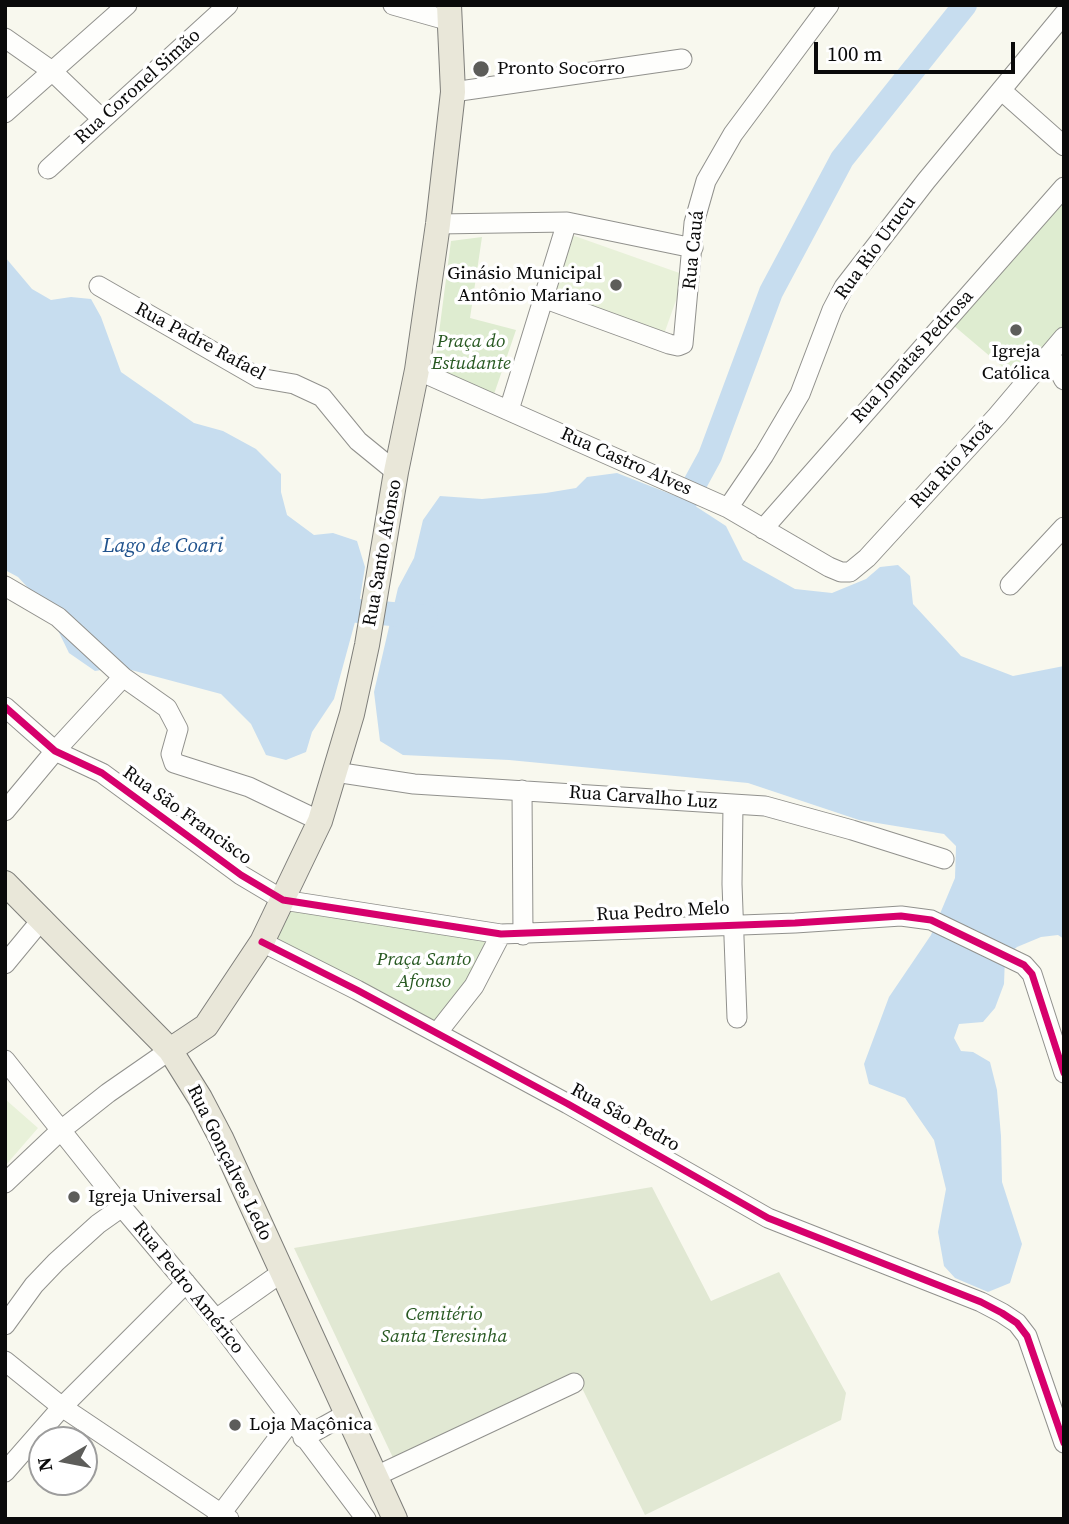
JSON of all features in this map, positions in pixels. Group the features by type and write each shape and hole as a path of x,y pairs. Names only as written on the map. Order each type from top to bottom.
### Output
{"main road":[{"name":"Rua Santo Afonso","path":"170,1050 206,1026 262,942 320,821 352,714 384,557 396,472 417,370 438,224 453,92 449,13"},
{"name":"Rua Gonçalves Ledo","path":"5,883 43,918 170,1050 200,1098 221,1138 395,1519"}],"street":[{"path":"5,113 127,5"},
{"name":"Rua Coronel Simão","path":"48,169 228,5"},
{"path":"393,5 449,13"},
{"name":"Rua Cauá","path":"543,298 678,346 683,344 697,206 706,181 733,134 830,5"},
{"name":"Rua Rio Urucu","path":"720,504 764,455 800,394 832,310 844,287 926,181 1064,14"},
{"path":"5,38 52,71 102,119"},
{"path":"453,92 682,59"},
{"path":"1001,90 1064,146"},
{"name":"Rua Jonatas Pedrosa","path":"763,529 1064,187"},
{"path":"438,224 567,222 694,248"},
{"path":"509,410 567,222"},
{"name":"Rua Padre Rafael","path":"99,286 258,378 294,384 322,397 358,441 396,472"},
{"name":"Rua Rio Aroã","path":"829,567 841,572 850,572 857,568 997,416 1064,337"},
{"path":"1050,354 1064,380"},
{"name":"Rua Castro Alves","path":"417,370 720,504 829,567"},
{"path":"1010,585 1064,527"},
{"path":"5,586 58,617 123,677 167,708 176,720 178,729 171,754 174,763 249,787 320,821"},
{"path":"5,811 55,751 123,677"},
{"name":"Rua São Francisco","path":"5,708 55,751 102,774 241,875 283,900"},
{"name":"Rua Carvalho Luz","path":"335,772 414,784 765,806 944,859"},
{"path":"522,790 523,935"},
{"path":"733,804 737,1018"},
{"name":"Rua Pedro Melo","path":"283,900 501,934 523,935 901,916 931,920 1024,965 1032,974 1064,1073"},
{"path":"5,964 43,918"},
{"path":"437,1033 474,986 501,934"},
{"name":"Rua São Pedro","path":"262,942 437,1033 768,1218 981,1302 1017,1323 1027,1336 1064,1443"},
{"path":"5,1183 60,1131 108,1093 170,1050"},
{"name":"Rua Pedro Américo","path":"5,1060 60,1131 216,1319 366,1519"},
{"path":"5,1325 34,1285 56,1262 97,1224 122,1207"},
{"path":"216,1319 281,1273"},
{"path":"5,1472 62,1407 186,1283"},
{"path":"5,1361 62,1407 154,1466 222,1517 291,1421"},
{"path":"376,1476 574,1383"},
{"path":"303,1438 348,1413"}],"green space":[{"path":"1064,195 1064,325 1018,380 953,325"},
{"name":"Ginásio Municipal Antônio Mariano","path":"569,234 685,275 663,337 547,295"},
{"name":"Praça do Estudante","path":"482,237 470,318 516,330 492,400 434,371 451,241"},
{"name":"Praça Santo Afonso","path":"287,910 485,937 491,947 436,1025 275,942"},
{"path":"5,1099 38,1128 5,1166"},
{"name":"Cemitério Santa Teresinha","path":"652,1187 711,1301 779,1272 846,1393 841,1420 645,1515 576,1376 395,1462 294,1248"}],"water":[{"name":"Lago de Coari","path":"5,257 32,289 51,300 71,297 91,299 101,317 121,372 194,423 223,431 256,449 281,474 281,492 287,515 314,535 333,533 357,541 365,567 358,611 334,699 312,732 306,752 286,760 266,755 251,724 221,694 120,667 95,671 69,653 47,608 18,577 5,570"},
{"path":"617,473 686,500 726,526 743,560 795,589 832,593 866,579 880,567 898,565 910,576 913,604 961,656 1013,676 1064,666 1064,939 1058,935 1041,937 1017,947 1005,957 1004,984 995,1008 983,1022 959,1024 954,1038 961,1051 973,1052 990,1062 997,1090 1002,1182 1022,1244 1010,1283 988,1292 955,1278 944,1266 938,1232 946,1189 934,1140 905,1098 869,1084 864,1064 889,997 931,935 955,878 956,846 944,834 859,820 748,783 509,760 403,755 380,741 374,692 398,588 414,558 423,520 440,496 482,499 546,493 576,488 587,477"}],"waterway":[{"path":"686,500 710,456 771,292 842,159 965,5"},
{"path":"358,611 426,617"}],"cycle path":[{"path":"5,707 55,751 102,773 241,875 283,900 501,934 795,923 901,916 931,920 1024,965 1032,974 1064,1073"},
{"path":"262,942 568,1104 768,1218 981,1302 1002,1313 1017,1323 1027,1336 1064,1443"}],"place":[{"name":"Pronto Socorro","path":"481,69"},
{"name":"Ginásio Municipal Antônio Mariano","path":"616,285"},
{"name":"Igreja Católica","path":"1016,330"},
{"name":"Igreja Universal","path":"74,1197"},
{"name":"Loja Maçônica","path":"235,1425"}]}
